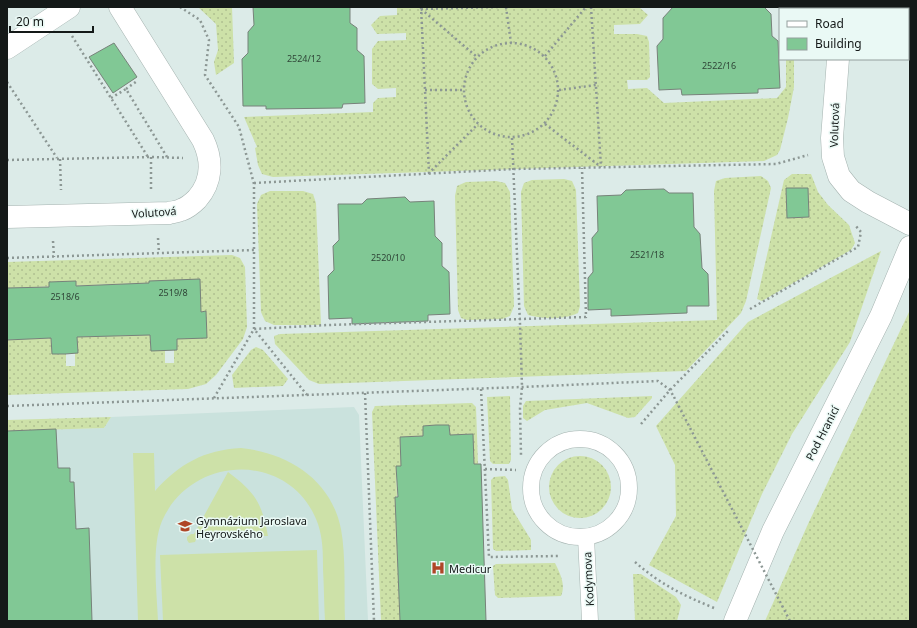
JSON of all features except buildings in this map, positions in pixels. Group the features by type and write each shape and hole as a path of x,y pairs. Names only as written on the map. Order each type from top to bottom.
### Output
{"street":[{"name":"Volutová","path":"7,217 169,213 182,210 193,204 205,187 209,178 210,160 203,140 120,7"},
{"path":"7,48 64,10"},
{"name":"Volutová","path":"838,60 832,138 833,157 839,176 851,191 868,202 910,224"},
{"name":"Pod Hranicí","path":"736,619 773,531 881,316 910,247"}],"lane":[{"name":"Kodymova","path":"574,438 591,439 607,446 619,458 627,473 629,490 626,507 616,522 602,532 586,537 570,536 555,531 543,522 534,509 530,493 531,478 536,463 546,451 559,443 574,438"},
{"name":"Kodymova","path":"586,537 590,621"}],"path":[{"path":"180,7 200,20 209,40 205,75 239,127 254,183 254,330 214,398"},
{"path":"421,8 500,7"},
{"path":"506,7 511,43"},
{"path":"545,56 586,7"},
{"path":"591,7 601,167"},
{"path":"421,8 429,173"},
{"path":"421,8 477,57"},
{"path":"64,10 111,98 150,157 152,214"},
{"path":"511,43 523,44 535,49 545,56 552,66 557,78 559,90 558,102 553,113 545,124 536,131 524,136 512,138 500,136 488,131 478,124 470,114 466,103 464,90 465,78 470,66 477,57 487,49 498,44 511,43"},
{"path":"111,98 143,77"},
{"path":"7,82 59,159 62,216"},
{"path":"559,90 596,85"},
{"path":"126,89 168,157"},
{"path":"425,90 464,90"},
{"path":"429,173 478,124"},
{"path":"545,124 601,167"},
{"path":"512,138 522,387 520,408 521,455"},
{"path":"254,183 514,169 776,164 808,155 810,162"},
{"path":"7,160 168,157 210,160"},
{"path":"254,330 328,325 586,317 582,168"},
{"path":"750,309 858,247 861,232 851,221"},
{"path":"7,258 254,250"},
{"path":"254,330 307,395"},
{"path":"641,424 670,390 729,330"},
{"path":"7,406 481,389 658,381 670,390 674,397 790,621"},
{"path":"481,389 489,557 559,556"},
{"path":"365,393 374,621"},
{"path":"486,469 516,470"},
{"path":"635,562 651,576 680,593 736,619"}],"shaded area":[{"name":"Gymnázium Jaroslava Heyrovského","path":"354,407 359,415 368,621 7,621 7,431 104,428 111,417"}],"green space":[{"path":"198,7 232,7 234,63 216,75 214,62 218,50 216,24"},
{"path":"397,7 640,8 648,15 640,24 614,25 614,34 637,34 647,36 649,42 650,77 647,80 627,80 628,89 647,88 664,103 777,98 786,87 786,60 794,60 794,87 780,150 777,155 764,161 273,177 262,174 258,165 255,148 257,147 244,117 373,112 373,103 378,98 396,97 396,88 378,89 372,84 372,49 378,41 406,40 406,33 377,34 371,25 380,16 397,15"},
{"path":"792,174 811,174 818,192 828,205 849,225 855,243 851,250 762,301 757,299 784,180","holes":["786,188 808,188 809,217 787,218"]},
{"path":"761,176 768,181 771,188 746,301 741,313 686,371 319,384 309,380 275,344 274,336 280,334 717,320 714,191 716,181 725,178"},
{"path":"564,179 572,181 576,190 580,306 578,313 566,317 546,318 528,315 524,306 521,192 524,183 532,180"},
{"path":"496,181 505,183 510,192 514,306 510,316 502,319 467,320 461,318 458,310 455,196 457,186 466,182"},
{"path":"270,191 303,191 313,194 316,203 321,325 274,325 265,321 261,312 257,204 261,195"},
{"path":"881,251 850,342 792,434 762,494 717,602 649,565 676,516 675,465 656,426 748,322"},
{"path":"232,255 240,258 245,267 247,327 243,339 216,375 206,384 188,389 7,395 7,340 51,338 52,354 66,354 66,366 75,366 75,353 78,353 77,337 150,335 151,350 165,350 165,363 174,363 174,350 177,350 177,339 205,311 201,312 149,281 149,283 7,288 7,262"},
{"path":"910,310 910,621 765,621 808,524"},
{"path":"256,347 263,350 288,379 283,386 234,388 232,375 251,350"},
{"path":"510,396 511,460 509,464 493,464 490,461 487,397"},
{"path":"652,396 652,398 635,417 628,418 587,403 545,410 527,421 523,418 523,406 526,401"},
{"path":"472,403 476,407 478,464 474,464 473,434 450,435 449,425 423,426 423,436 400,437 401,466 396,466 397,496 395,497 400,621 381,621 372,412 375,406"},
{"path":"111,417 104,428 7,431 7,420"},
{"path":"241,448 275,456 291,463 305,472 328,496 336,511 343,540 345,621 325,621 323,552 321,535 318,524 305,500 287,483 265,473 242,470 218,473 195,483 176,499 162,521 157,544 156,570 158,621 138,621 133,453 154,453 155,491 173,473 193,460 215,452"},
{"path":"574,456 586,456 602,465 609,475 611,487 609,499 602,509 586,518 574,518 563,513 554,504 549,493 549,481 554,470 563,461"},
{"path":"228,472 245,486 256,499 263,515 268,536 197,537 195,542 189,543 187,537 194,534"},
{"path":"505,476 508,480 512,509 531,540 531,550 496,551 493,549 491,480 494,477"},
{"path":"317,550 319,621 163,621 160,555"},
{"path":"555,563 563,583 561,596 498,598 495,595 493,566 496,564"},
{"path":"633,574 641,574 676,597 681,605 677,621 635,621"}],"place":[{"name":"Gymnázium Jaroslava Heyrovského","path":"185,526"},
{"name":"Medicur","path":"438,568"}]}
